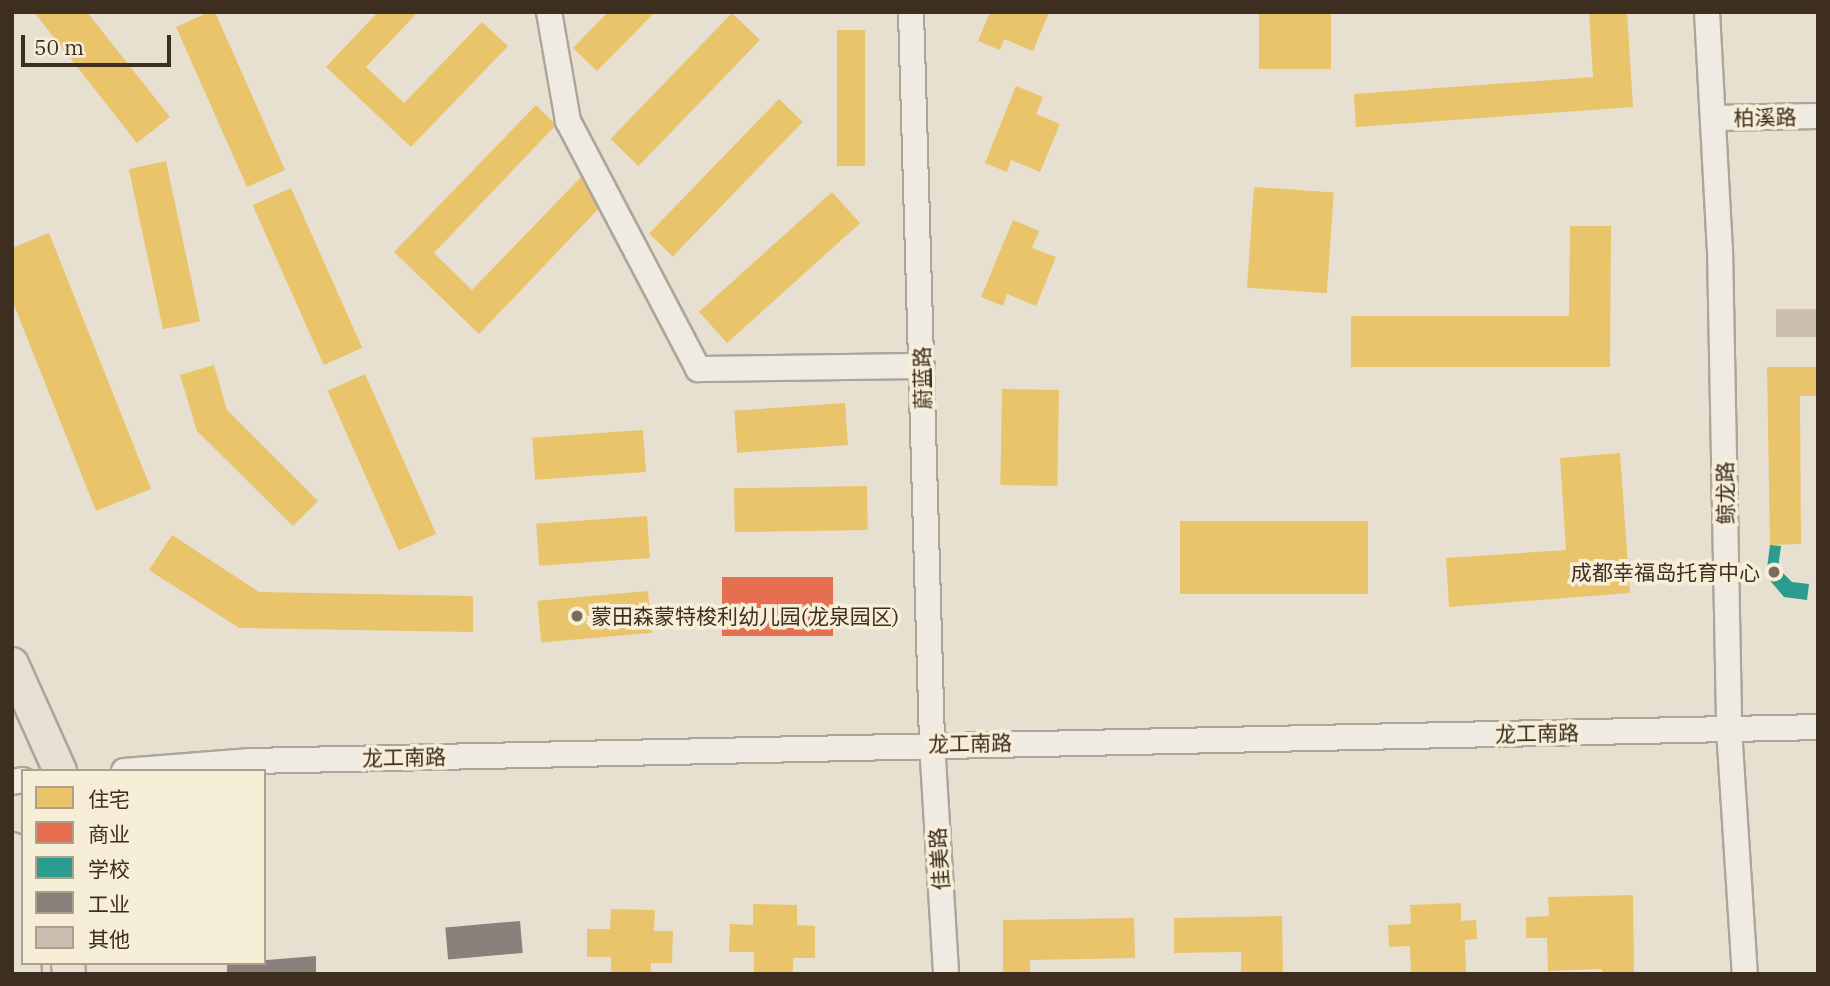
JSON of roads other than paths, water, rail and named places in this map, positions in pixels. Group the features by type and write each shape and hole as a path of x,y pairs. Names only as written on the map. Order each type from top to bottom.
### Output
{"main road":[{"path":"12,664 59,769"},
{"path":"12,849 21,929"}],"street":[{"path":"548,12 568,121 698,369 922,366"},
{"name":"蔚蓝路","path":"911,12 932,743"},
{"name":"鲸龙路","path":"1707,12 1720,249 1729,729 1745,974"},
{"name":"柏溪路","path":"1713,118 1818,116"},
{"name":"龙工南路","path":"149,769 251,761 932,743 1818,727"},
{"name":"佳美路","path":"932,743 946,974"}],"place":[{"name":"成都幸福岛托育中心","path":"1774,572"},
{"name":"蒙田森蒙特梭利幼儿园(龙泉园区)","path":"577,616"}]}
